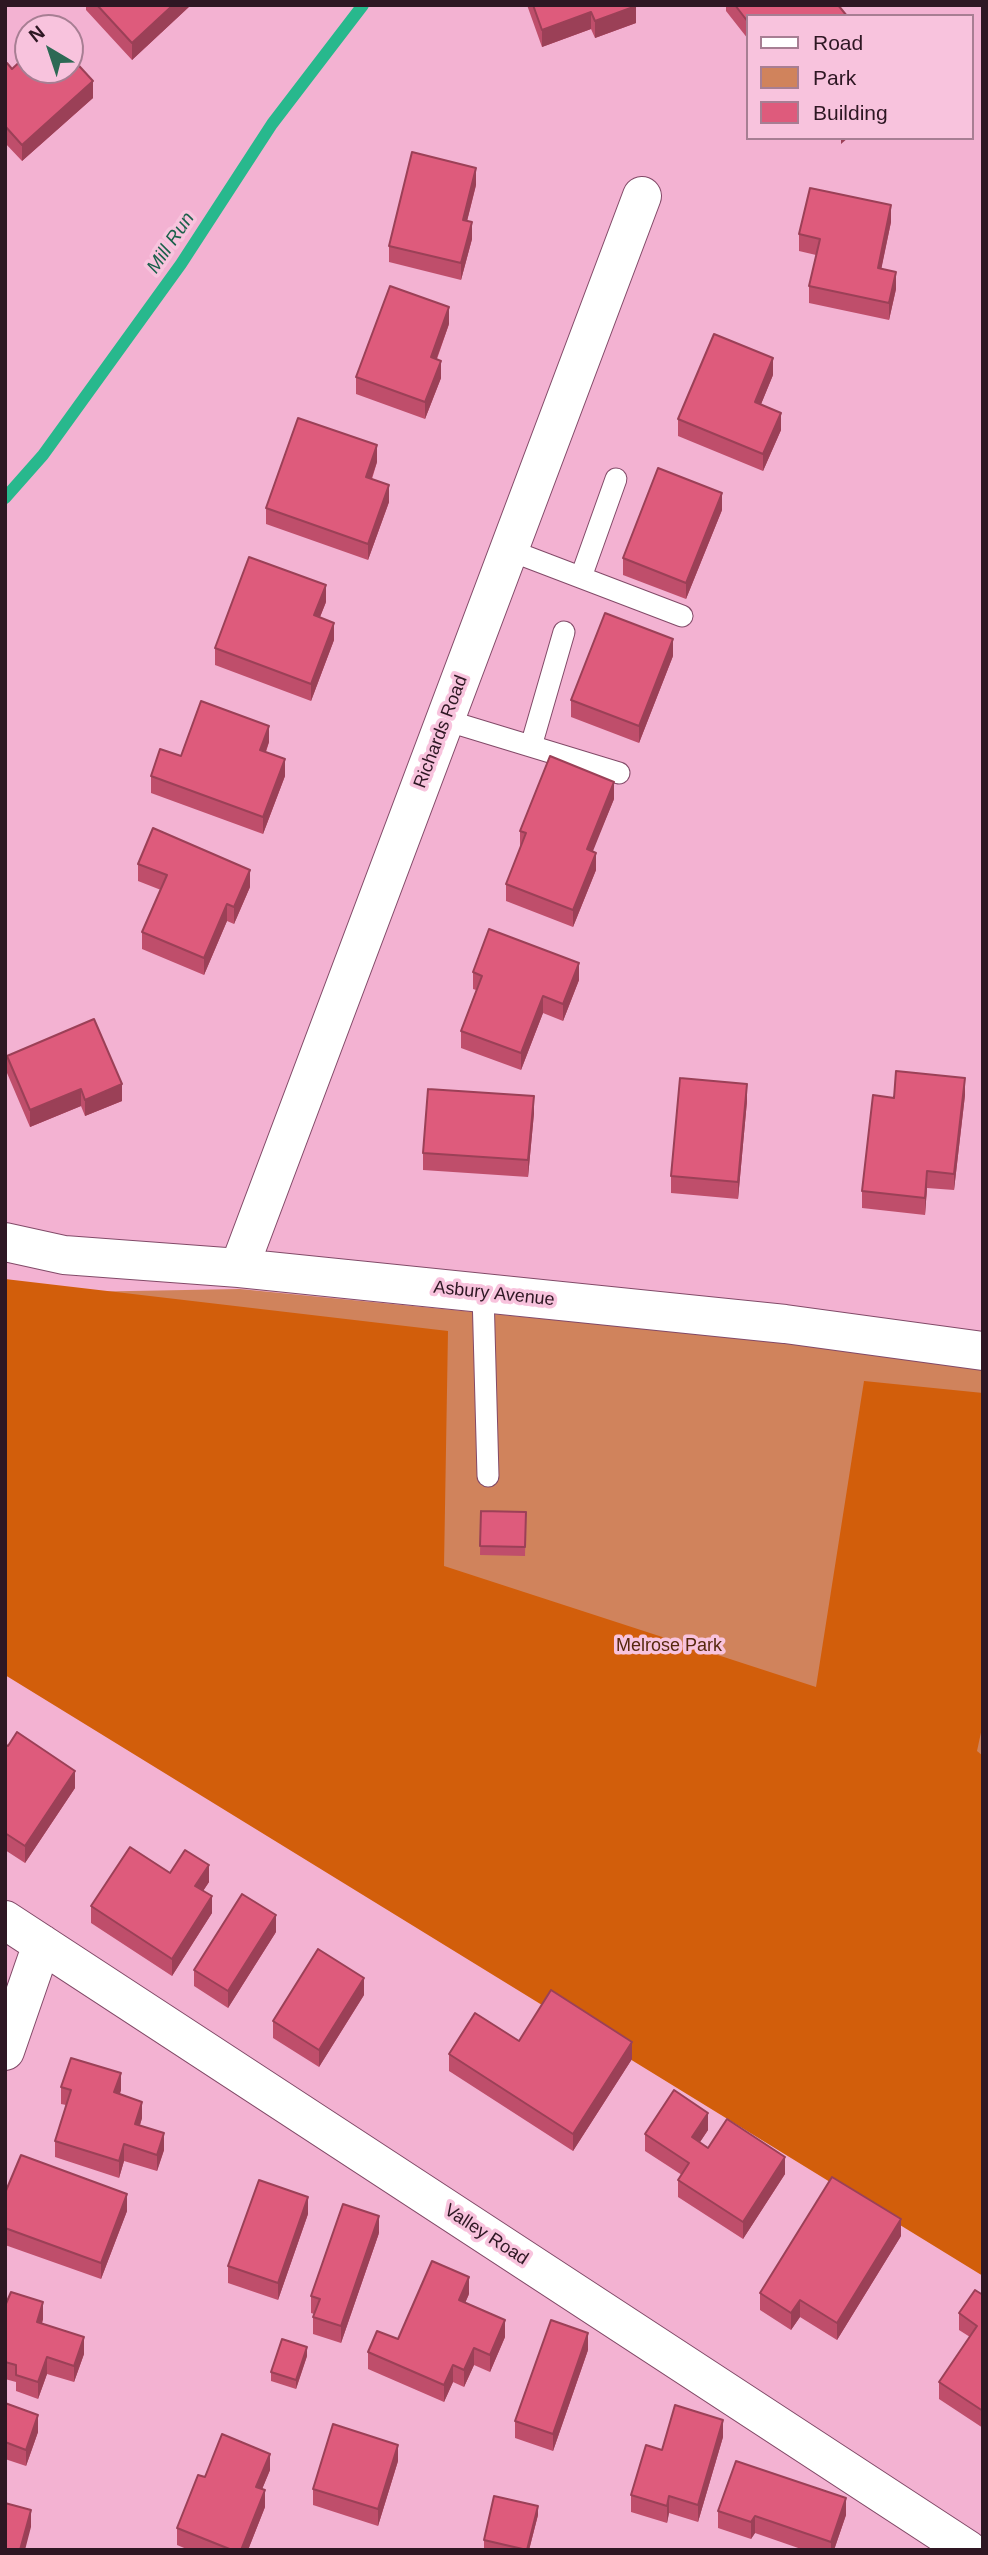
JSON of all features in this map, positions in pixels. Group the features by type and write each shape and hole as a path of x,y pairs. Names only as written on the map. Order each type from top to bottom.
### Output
{"street":[{"name":"Richards Road","path":"239,1268 642,196"},
{"name":"Asbury Avenue","path":"5,1242 64,1255 239,1268 785,1324 983,1351"},
{"name":"Valley Road","path":"5,1920 968,2550"},
{"path":"5,2051 42,1944"}],"lane":[{"path":"581,577 616,479"},
{"path":"509,550 682,616"},
{"path":"531,746 564,632"},
{"path":"445,720 619,773"},
{"path":"483,1293 488,1476"}],"green space":[{"name":"Melrose Park","path":"5,1279 448,1331 444,1566 816,1687 864,1381 983,1393 983,1723 977,1751 983,1756 983,2276 5,1675"},
{"name":"Melrose Park","path":"240,1289 768,1341 983,1369 983,2211 76,1292"}],"building":[{"path":"97,5 173,5 132,43"},
{"path":"533,5 636,6 595,21 591,12 542,30"},
{"path":"735,5 838,5 845,14 746,14 746,19"},
{"path":"7,63 12,69 14,67 14,84 84,84 84,71 93,81 22,145 5,126 5,65"},
{"path":"412,152 476,168 463,220 472,222 461,263 389,246"},
{"path":"810,188 891,205 878,268 896,272 889,303 809,286 820,239 799,234"},
{"path":"390,286 449,307 431,357 441,361 425,402 356,377"},
{"path":"714,334 773,358 755,402 781,413 763,454 678,419"},
{"path":"298,418 377,445 366,477 389,485 368,544 266,508"},
{"path":"658,468 722,493 686,583 623,558"},
{"path":"249,557 326,585 314,615 334,623 311,684 215,648"},
{"path":"605,613 673,639 639,726 571,700"},
{"path":"201,701 269,726 260,750 285,759 263,817 151,776 160,749 181,756"},
{"path":"550,756 614,782 587,849 596,853 573,910 506,884 526,833 520,831"},
{"path":"153,828 250,870 234,907 227,904 204,958 142,932 167,875 138,864"},
{"path":"489,929 579,963 563,1004 543,996 521,1053 461,1031 482,976 473,972"},
{"path":"94,1019 122,1084 85,1100 81,1089 30,1110 7,1056"},
{"path":"896,1071 965,1078 954,1174 927,1171 925,1198 862,1191 873,1095 894,1098"},
{"path":"680,1078 747,1084 738,1182 671,1176"},
{"path":"428,1089 534,1096 528,1160 423,1153"},
{"path":"481,1511 526,1512 525,1547 480,1546"},
{"path":"17,1732 75,1771 25,1846 5,1833 5,1744 8,1746"},
{"path":"130,1847 170,1873 185,1850 209,1865 195,1886 212,1896 172,1959 91,1906"},
{"path":"242,1894 276,1915 228,1991 194,1970"},
{"path":"318,1949 364,1978 319,2050 273,2021"},
{"path":"551,1990 632,2042 573,2134 449,2054 475,2013 519,2041"},
{"path":"71,2058 121,2073 114,2092 142,2102 135,2124 164,2133 157,2155 124,2144 119,2161 55,2141 71,2090 61,2087"},
{"path":"674,2090 708,2113 692,2137 708,2148 727,2119 785,2157 743,2222 678,2180 689,2163 645,2134"},
{"path":"21,2155 127,2194 101,2263 5,2228 5,2193"},
{"path":"832,2177 901,2219 837,2323 800,2300 791,2313 760,2293"},
{"path":"259,2180 308,2197 278,2283 228,2266"},
{"path":"343,2204 379,2216 341,2326 313,2317 320,2299 311,2296"},
{"path":"432,2261 469,2277 459,2300 505,2320 490,2355 474,2348 464,2370 453,2365 444,2385 368,2352 377,2331 398,2339"},
{"path":"975,2290 983,2295 983,2411 939,2382 977,2326 959,2313"},
{"path":"11,2292 43,2302 37,2322 84,2337 74,2366 47,2357 38,2382 16,2375 16,2365 5,2362 5,2306"},
{"path":"551,2320 588,2333 553,2434 515,2421"},
{"path":"282,2339 307,2347 296,2380 271,2372"},
{"path":"5,2403 38,2415 26,2450 5,2442"},
{"path":"675,2405 723,2420 698,2505 669,2496 667,2506 631,2495 646,2445 662,2450"},
{"path":"333,2424 398,2445 378,2509 313,2489"},
{"path":"222,2434 270,2454 256,2487 265,2490 241,2550 232,2550 177,2528 198,2475 205,2477"},
{"path":"736,2461 846,2498 831,2542 755,2516 751,2522 718,2511"},
{"path":"494,2496 538,2506 527,2550 484,2540"},
{"path":"5,2503 31,2510 20,2550 5,2550"}],"waterway":[{"name":"Mill Run","path":"5,498 43,455 181,264 272,124 363,5"}]}
